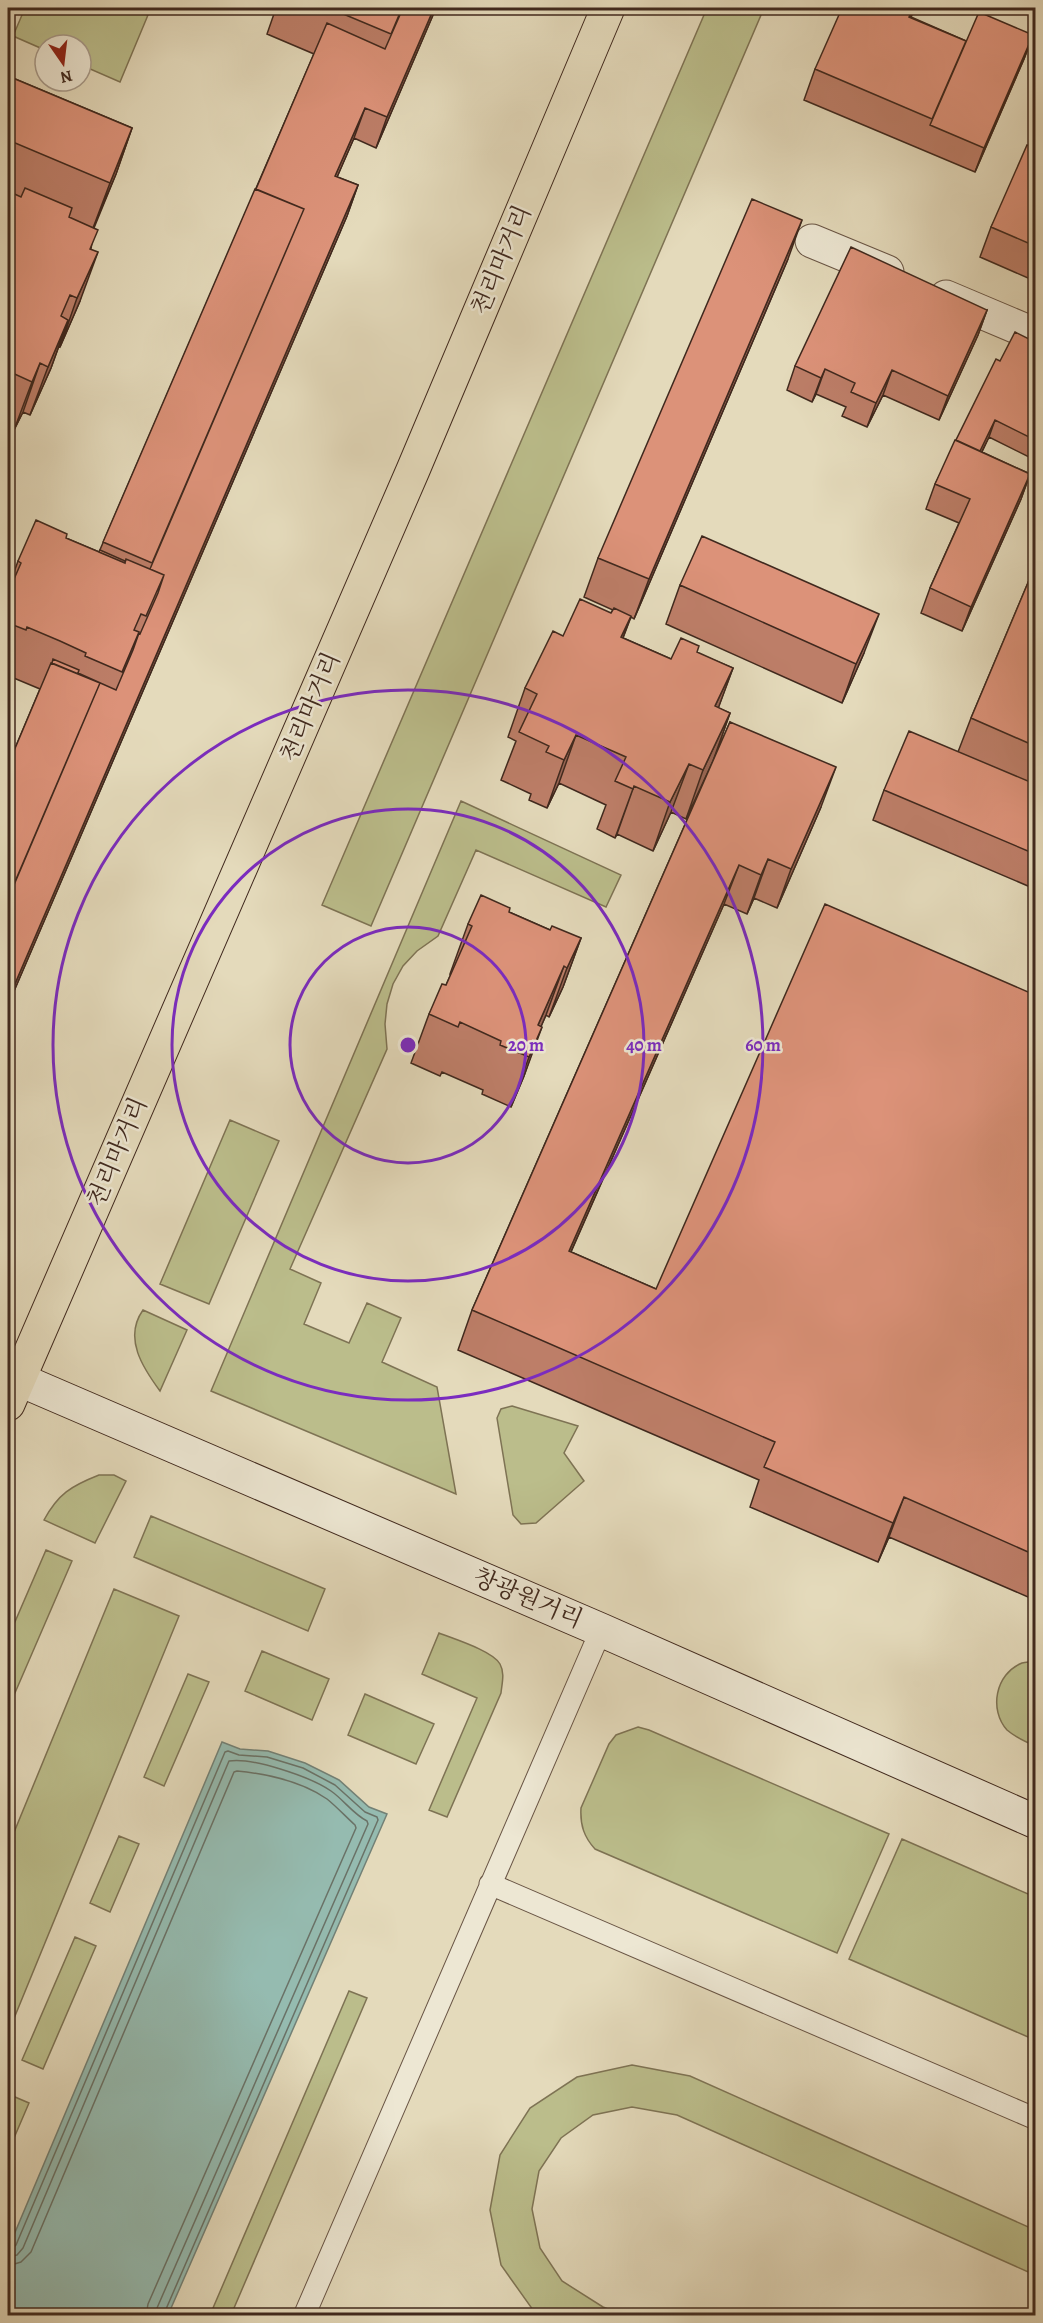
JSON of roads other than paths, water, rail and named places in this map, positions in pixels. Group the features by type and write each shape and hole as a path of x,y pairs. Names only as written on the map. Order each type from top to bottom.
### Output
{"main road":[{"name":"천리마거리","path":"11,1386 408,481 608,8"},
{"path":"812,241 1035,334"},
{"name":"창광원거리","path":"11,1386 601,1629 1035,1822"}],"lane":[{"path":"304,2316 601,1629"},
{"path":"490,1884 1035,2119"}],"water":[{"path":"222,1742 240,1749 268,1751 305,1763 339,1780 369,1807 387,1814 168,2315 8,2315 8,2249"}]}
